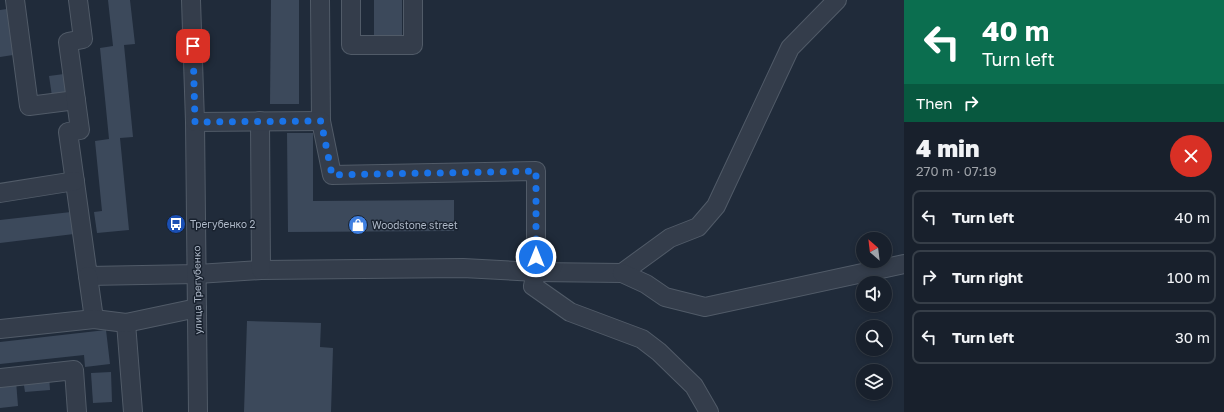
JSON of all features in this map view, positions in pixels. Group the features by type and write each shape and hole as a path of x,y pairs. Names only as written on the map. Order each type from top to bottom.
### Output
{"street":[{"path":"15,0 29,106 76,100"},
{"path":"78,0 83,39 68,42 80,130 68,132 94,320"},
{"name":"улица Трегубенко","path":"191,0 195,122 198,412"},
{"path":"320,0 321,121 332,175 536,171 536,272 533,286 570,312 642,339 659,352 694,386 709,412"},
{"path":"351,0 351,46 413,45 413,0"},
{"path":"622,273 670,238 698,227 716,206 790,48 837,0"},
{"path":"260,121 261,270"},
{"path":"195,122 321,121"},
{"path":"0,193 75,182"},
{"path":"88,276 197,274 261,270 463,268 536,272 622,273 646,284 665,297 705,307 904,264"},
{"path":"0,329 94,320 126,323 198,308"},
{"path":"126,323 133,412"},
{"path":"0,378 74,370 78,412"}],"building":[{"path":"108,0 130,0 135,44 124,45 133,137 120,138 129,230 97,233 94,212 102,211 95,141 109,139 100,48 113,46"},
{"path":"271,0 299,0 299,104 270,104"},
{"path":"374,0 402,0 402,39 374,39"},
{"path":"7,9 13,55 0,57 0,10"},
{"path":"64,74 66,94 52,96 49,76"},
{"path":"287,133 313,133 313,201 454,200 454,231 288,232"},
{"path":"71,212 74,234 0,243 0,220"},
{"path":"247,321 321,323 320,347 333,348 331,412 244,412"},
{"path":"106,330 110,364 85,367 84,355 0,364 0,342"},
{"path":"111,372 112,402 93,403 91,373"},
{"path":"49,376 50,390 25,392 23,379"},
{"path":"16,381 18,406 0,408 0,382"}],"place":[{"name":"Трегубенко 2","path":"176,224"},
{"name":"Woodstone street","path":"358,225"}],"route":[{"path":"193,46 195,122 321,121 332,175 536,171 536,257"}]}
